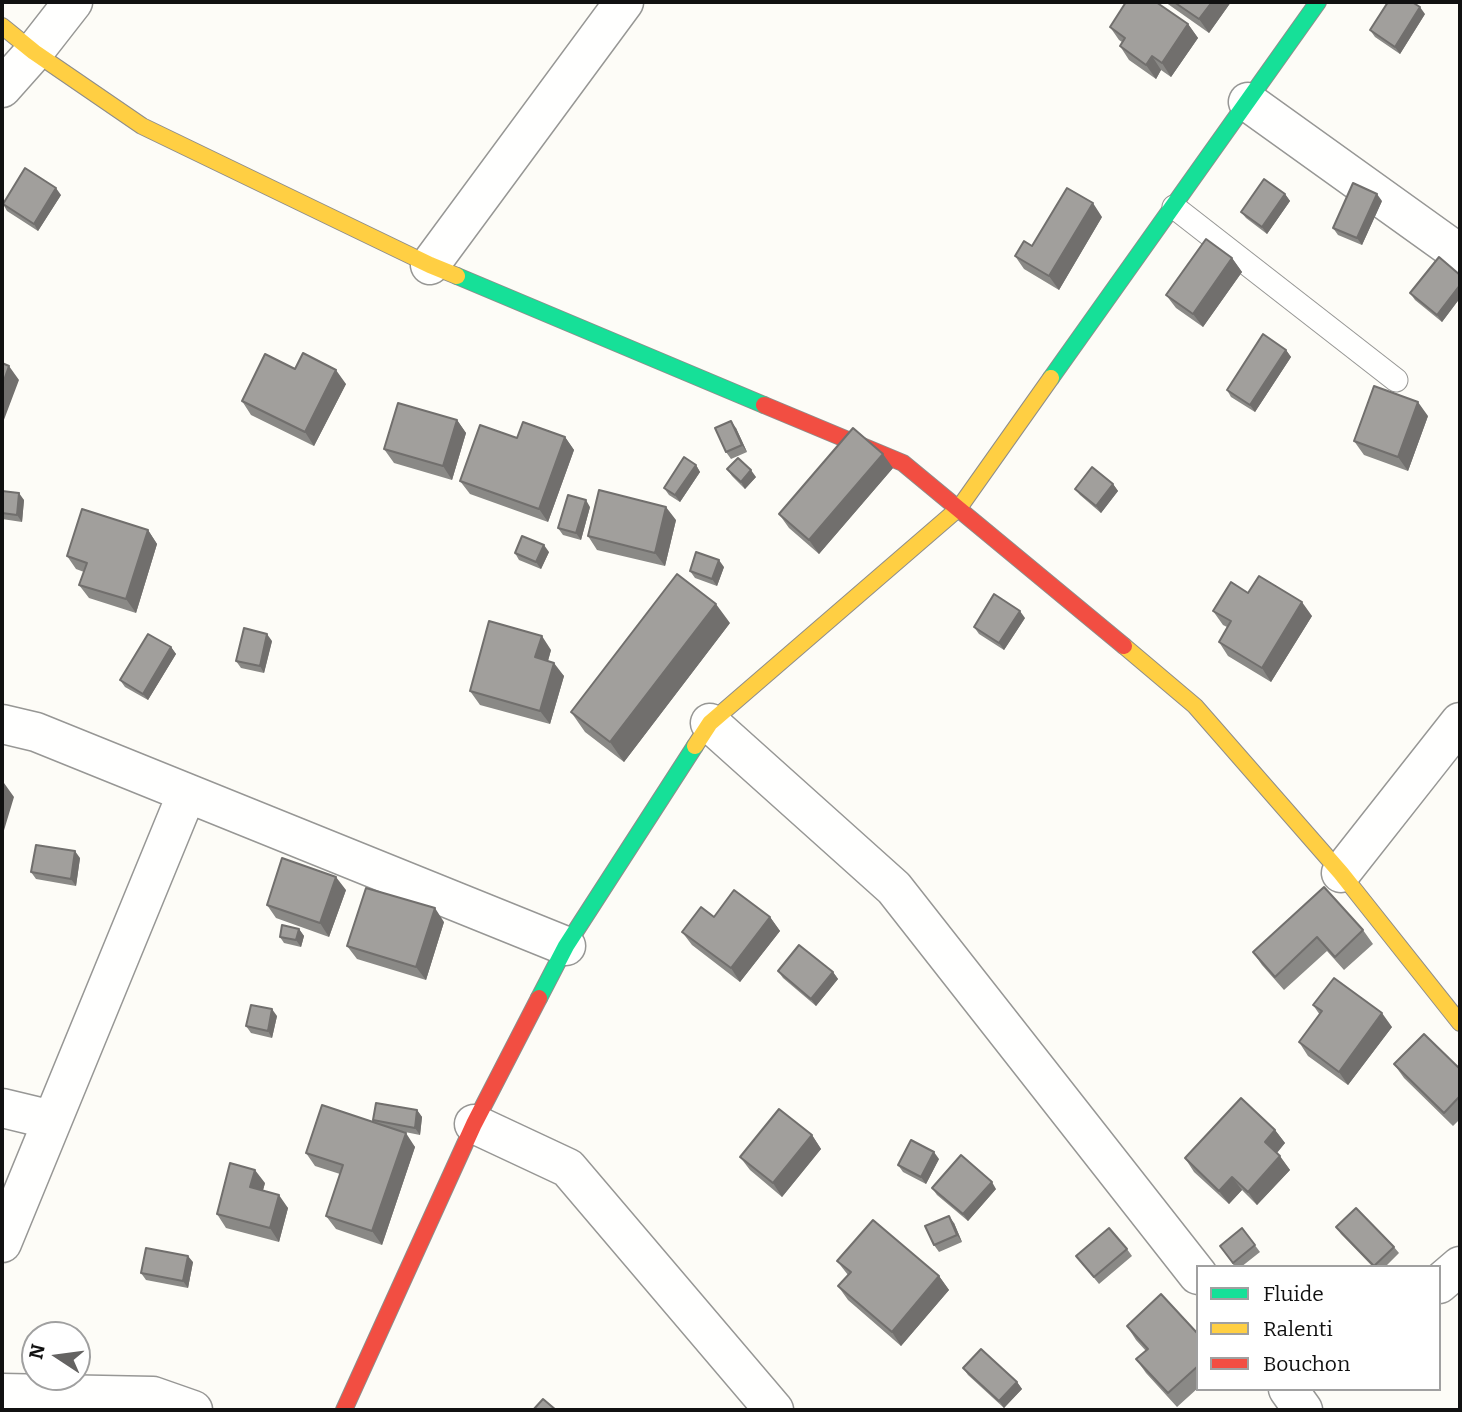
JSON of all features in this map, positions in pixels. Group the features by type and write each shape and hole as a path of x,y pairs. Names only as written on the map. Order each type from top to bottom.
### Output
{"street":[{"path":"2,88 73,2"},
{"path":"430,265 624,2"},
{"path":"344,1410 474,1124 566,946 710,723 959,508 1318,2"},
{"path":"2,26 34,52 142,126 430,265 904,463 1195,706 1341,873 1460,1023"},
{"path":"1248,102 1460,254"},
{"path":"1341,873 1460,722"},
{"path":"710,723 894,888 1196,1272"},
{"path":"2,724 36,732 566,946"},
{"path":"2,1244 187,793"},
{"path":"2,1108 52,1120"},
{"path":"474,1124 568,1168 774,1410"},
{"path":"1441,1282 1460,1266"},
{"path":"2,1393 153,1396 193,1410"}],"lane":[{"path":"1174,207 1396,380"}],"building":[{"path":"1126,2 1156,2 1188,24 1162,63 1152,56 1146,65 1120,46 1125,38 1110,27"},
{"path":"1174,2 1212,2 1199,19"},
{"path":"1388,2 1412,2 1420,7 1395,47 1370,30"},
{"path":"25,168 56,188 34,224 3,204"},
{"path":"1264,179 1285,194 1262,227 1241,212"},
{"path":"1353,183 1377,194 1357,238 1333,228"},
{"path":"1067,188 1093,203 1049,276 1015,256 1024,241 1032,246"},
{"path":"1206,239 1232,258 1193,314 1166,295"},
{"path":"1439,257 1460,275 1460,285 1437,315 1410,293"},
{"path":"1263,334 1286,350 1250,405 1227,390"},
{"path":"303,353 336,370 305,432 242,401 265,354 295,369"},
{"path":"2,363 9,366 2,386"},
{"path":"1374,386 1418,402 1398,457 1354,441"},
{"path":"398,403 457,420 443,466 384,449"},
{"path":"731,421 742,445 726,452 715,428"},
{"path":"523,422 565,437 539,509 460,481 480,425 517,438"},
{"path":"853,428 883,454 809,540 779,514"},
{"path":"684,457 696,465 675,495 664,488"},
{"path":"738,458 751,470 741,482 727,469"},
{"path":"1092,467 1113,484 1096,506 1075,489"},
{"path":"599,490 666,507 655,553 588,536"},
{"path":"2,491 19,493 17,515 2,513"},
{"path":"568,495 586,500 576,533 558,528"},
{"path":"82,509 148,530 126,599 79,585 87,563 67,556"},
{"path":"522,536 544,545 536,562 515,553"},
{"path":"696,552 719,560 712,579 690,571"},
{"path":"677,574 716,604 610,742 571,712"},
{"path":"1259,576 1302,602 1262,668 1219,642 1231,621 1213,611 1231,582 1248,593"},
{"path":"994,594 1020,611 999,643 974,627"},
{"path":"489,621 542,636 535,657 554,663 540,711 470,691"},
{"path":"244,628 267,634 260,666 236,661"},
{"path":"148,634 171,647 143,694 120,680"},
{"path":"36,845 75,851 71,879 31,872"},
{"path":"282,858 336,877 320,923 267,905"},
{"path":"1324,887 1363,930 1335,957 1317,937 1275,977 1253,952"},
{"path":"366,888 435,908 416,967 347,946"},
{"path":"734,890 770,917 731,968 682,932 701,907 714,917"},
{"path":"282,925 299,929 296,940 280,937"},
{"path":"799,945 833,972 811,999 778,971"},
{"path":"1334,978 1382,1013 1339,1072 1299,1042 1322,1011 1313,1005"},
{"path":"251,1005 272,1009 268,1031 246,1026"},
{"path":"1424,1034 1460,1069 1460,1096 1444,1113 1394,1064"},
{"path":"1241,1098 1275,1130 1265,1142 1280,1156 1248,1192 1232,1177 1219,1191 1185,1158"},
{"path":"376,1103 417,1110 415,1128 373,1120"},
{"path":"322,1105 406,1133 372,1231 326,1216 343,1165 306,1153"},
{"path":"779,1109 812,1135 773,1183 740,1157"},
{"path":"911,1140 934,1152 921,1177 898,1165"},
{"path":"961,1155 992,1182 963,1214 932,1188"},
{"path":"230,1163 255,1170 250,1187 279,1195 270,1228 217,1214"},
{"path":"1356,1208 1394,1247 1373,1265 1336,1227"},
{"path":"949,1216 957,1235 934,1245 925,1226"},
{"path":"873,1220 939,1276 892,1332 838,1286 851,1272 837,1261"},
{"path":"1109,1228 1127,1249 1094,1277 1076,1256"},
{"path":"1242,1228 1255,1245 1233,1263 1220,1246"},
{"path":"146,1248 188,1256 183,1281 141,1273"},
{"path":"1161,1294 1196,1332 1196,1368 1168,1393 1136,1359 1148,1349 1127,1326"},
{"path":"981,1349 1017,1382 999,1401 963,1368"},
{"path":"543,1399 556,1410 533,1410"}],"traffic: fast":[{"path":"1051,378 1318,2"},
{"path":"457,276 764,405"},
{"path":"539,998 566,946 695,746"}],"traffic: slow":[{"path":"2,26 34,52 142,126 457,276"},
{"path":"695,746 710,723 959,508 1051,378"},
{"path":"1124,646 1195,706 1341,873 1460,1023"}],"traffic: jam":[{"path":"764,405 903,463 1124,646"},
{"path":"344,1410 474,1124 539,998"}]}
